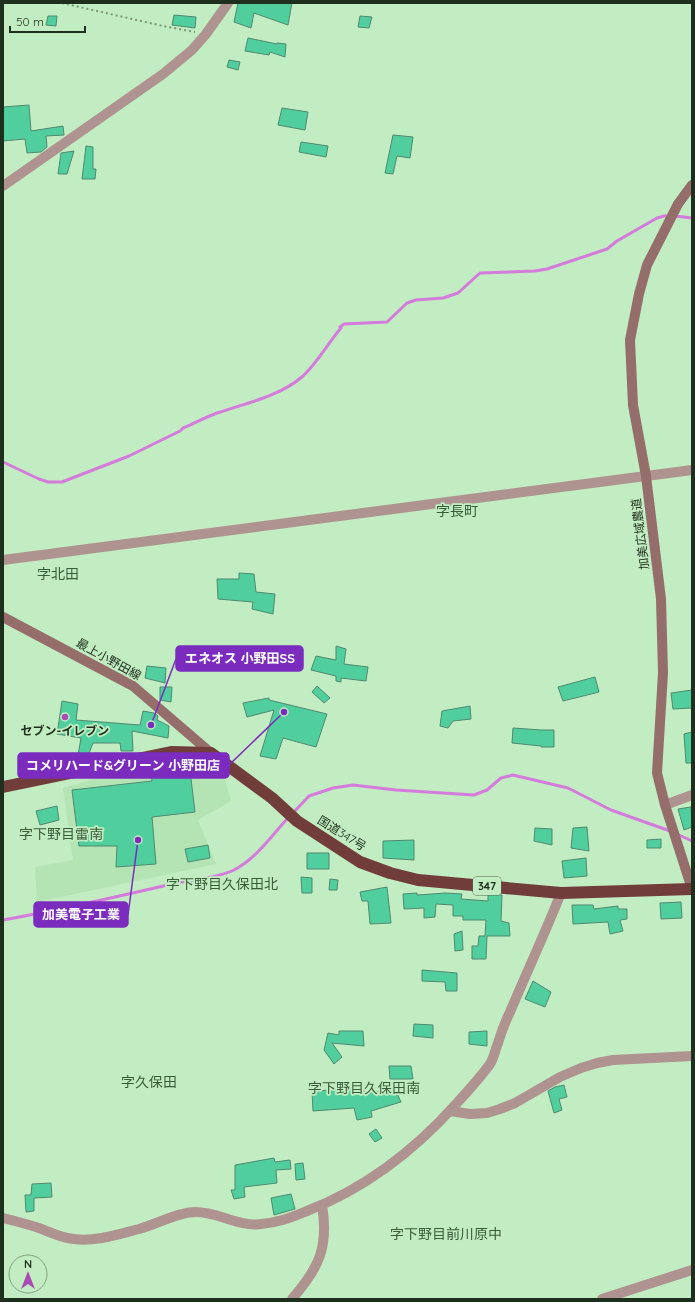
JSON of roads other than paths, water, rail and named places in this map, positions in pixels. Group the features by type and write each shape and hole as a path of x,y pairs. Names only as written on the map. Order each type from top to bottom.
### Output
{"highway":[{"path":"3,787 171,752 211,753"},
{"name":"国道347号","path":"211,753 272,798 297,821 360,862 390,873 418,880 561,893 692,889"}],"street":[{"path":"3,186 163,74 192,50 206,34 228,3"},
{"name":"加美広域農道","path":"692,185 678,204 648,265 639,294 630,340 633,405 646,476 661,599 664,674 657,773 665,804 692,889"},
{"path":"3,560 692,470"},
{"name":"最上小野田線","path":"3,617 133,686 211,753"},
{"path":"665,804 692,795"},
{"path":"3,1218 39,1228 52,1234 73,1239 85,1239 104,1237 141,1228 182,1214 196,1212 258,1225 284,1220 344,1195 388,1168 421,1139 450,1111 491,1062 510,1012 561,893"},
{"path":"450,1111 470,1114 487,1113 500,1109 515,1103 560,1077 580,1068 598,1063 613,1060 692,1056"},
{"path":"292,1299 306,1283 322,1254 324,1240 324,1218 322,1205"},
{"path":"602,1299 692,1270"}],"waterway":[{"path":"3,462 39,479 48,482 62,482 129,456 180,431 183,428 213,415 262,399 284,389 308,371 341,328 340,327 344,324 387,322 407,303 416,300 443,298 458,293 480,273 535,271 547,269 607,249 617,241 657,218 669,216"},
{"path":"675,216 692,218"},
{"path":"292,814 309,796 333,788 353,785 396,790 474,795 487,790 501,778 513,775 568,788 611,810 670,831"},
{"path":"3,920 67,908 180,882 227,873 242,865 257,853 288,818"},
{"path":"677,834 692,841"}],"place":[{"name":"コメリハード&グリーン 小野田店","path":"284,712"},
{"name":"セブン-イレブン","path":"65,717"},
{"name":"エネオス 小野田SS","path":"151,725"},
{"name":"加美電子工業","path":"138,840"}],"district":[{"name":"字長町","path":"457,511"},
{"name":"字北田","path":"58,574"},
{"name":"字下野目雷南","path":"61,834"},
{"name":"字下野目久保田北","path":"222,884"},
{"name":"字久保田","path":"149,1082"},
{"name":"字下野目久保田南","path":"364,1088"},
{"name":"字下野目前川原中","path":"446,1234"}]}
